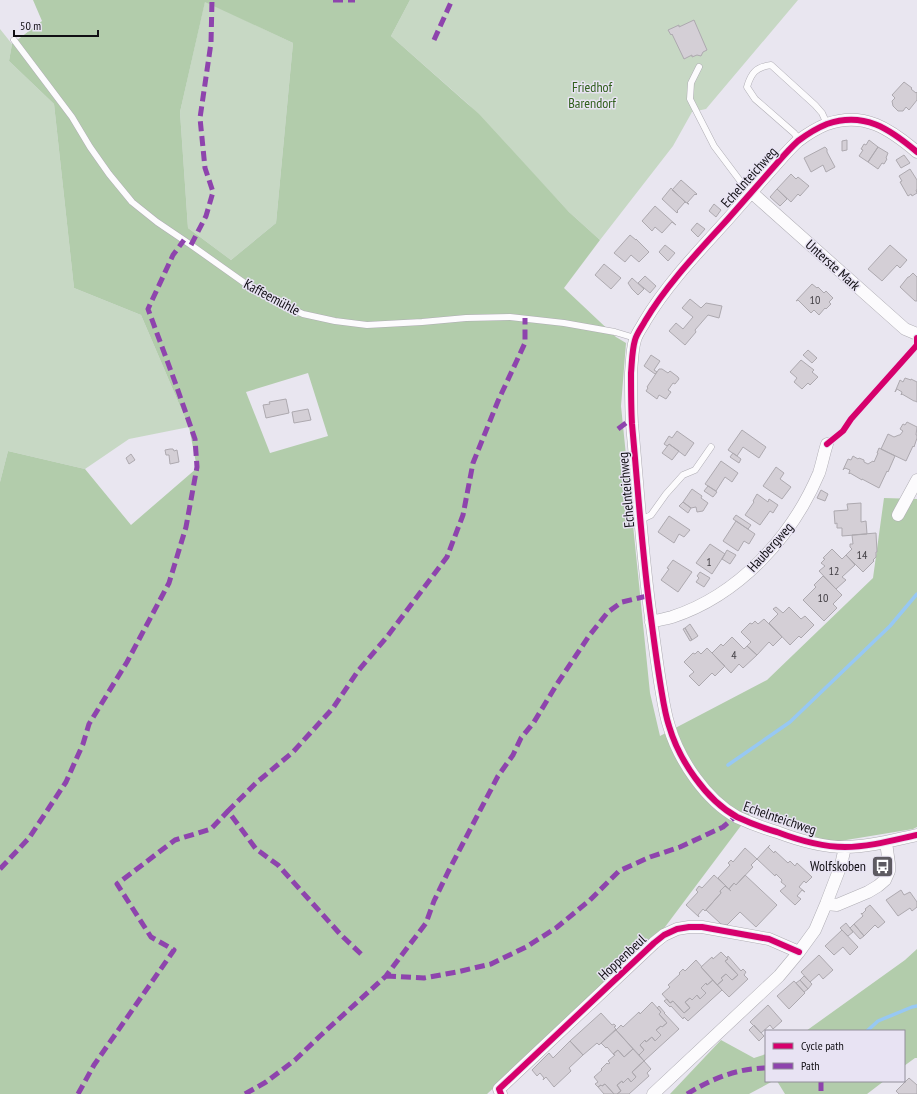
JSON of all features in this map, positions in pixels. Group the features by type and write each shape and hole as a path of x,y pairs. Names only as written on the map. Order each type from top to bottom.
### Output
{"street":[{"name":"Echelnteichweg","path":"917,152 889,130 876,124 850,119 826,124 800,140 751,192 666,290 649,314 635,338 632,358 630,400 648,596 661,687 669,727 680,753 695,778 713,799 736,816 789,837 820,844 845,847 865,846 917,835"},
{"name":"Unterste Mark","path":"751,192 905,329 917,334"},
{"name":"Haubergweg","path":"651,622 671,617 707,602 740,580 760,562 795,519 806,500 819,472 827,444"},
{"path":"898,515 917,480"},
{"path":"826,904 837,905 868,892 885,880 889,872 886,842"},
{"path":"653,1094 779,976 799,952 815,930 842,865 845,847"},
{"name":"Hoppenbeul","path":"501,1094 499,1089 664,934 677,929 702,927 769,939 799,952"}],"lane":[{"name":"Kaffeemühle","path":"14,40 72,117 90,147 109,174 132,202 157,222 253,289 279,303 303,314 334,321 367,324 510,317 564,323 614,332 635,338"},
{"path":"800,140 755,99 747,87 750,77 756,70 763,66 771,65 816,105 822,113 826,124"},
{"path":"699,67 691,83 690,99 714,146 741,182 751,192"},
{"path":"640,520 651,515 666,494 683,475 695,470 711,447"}],"green space":[{"path":"33,0 410,0 391,36 479,114 569,212 600,240 564,288 616,337 626,343 621,406 650,693 660,736 767,680 873,578 884,498 917,499 917,827 913,829 828,843 755,807 665,927 487,1094 0,1094 0,482 8,451 85,469 131,525 197,468 189,427 141,315 74,288 54,104 9,61 12,44 42,21","holes":["205,2 293,43 276,223 231,260 188,228 180,112","308,373 328,436 270,453 246,392"]},
{"name":"Friedhof Barendorf","path":"410,0 798,0 706,109 692,112 673,146 600,240 569,212 468,104 391,36"},
{"path":"205,1 293,43 276,223 231,260 188,228 180,112"},
{"path":"0,29 12,44 9,61 54,104 74,288 141,315 189,427 129,439 85,469 8,451 0,482"},
{"path":"917,949 917,1058 905,1065 905,1030 807,1030 905,960"},
{"path":"721,1040 754,1058 765,1054 765,1082 771,1082 749,1094 670,1094"},
{"path":"778,1082 883,1082 867,1094 785,1094"}],"building":[{"path":"694,20 707,50 703,52 701,56 697,55 692,57 692,55 684,59 672,34 671,35 668,30"},
{"path":"904,82 916,93 917,92 917,100 909,110 906,107 903,111 898,111 893,106 892,101 895,98 892,95"},
{"path":"847,140 847,150 842,151 842,141"},
{"path":"869,140 878,147 868,162 859,156 863,150 861,149 864,144 866,145"},
{"path":"825,147 835,167 826,172 823,165 811,172 804,158"},
{"path":"878,147 888,153 884,164 882,163 878,169 868,162"},
{"path":"904,155 910,163 901,168 896,160"},
{"path":"910,169 917,180 917,193 912,196 911,194 908,196 900,182 902,181 899,176"},
{"path":"791,174 796,179 798,177 809,186 800,196 798,194 791,202 777,189"},
{"path":"681,180 697,194 695,194 687,203 689,204 688,204 672,190"},
{"path":"671,188 685,202 677,213 662,199"},
{"path":"777,189 787,199 780,206 770,197"},
{"path":"714,204 721,210 716,217 709,211"},
{"path":"655,206 676,225 672,222 662,233 655,227 652,231 642,221"},
{"path":"697,223 705,229 698,237 691,230"},
{"path":"630,235 649,252 639,262 631,255 625,262 614,253"},
{"path":"665,245 675,253 668,261 659,252"},
{"path":"890,245 907,260 900,268 897,265 882,281 868,269"},
{"path":"604,264 621,278 611,289 595,275"},
{"path":"913,273 917,277 917,301 915,301 900,287"},
{"path":"645,276 656,286 650,293 638,283"},
{"path":"632,278 644,289 638,295 628,283"},
{"path":"812,284 824,293 826,291 833,298 829,302 831,304 819,315 814,310 811,313 798,300 796,301"},
{"path":"690,299 701,308 706,303 722,306 719,318 708,315 685,345 669,331 676,323 683,329 693,317 682,308"},
{"path":"808,350 817,358 812,363 803,355"},
{"path":"651,355 660,361 654,370 657,372 655,374 644,366"},
{"path":"801,360 814,370 812,372 818,377 810,385 808,383 802,389 794,382 797,378 790,372"},
{"path":"659,369 662,369 668,373 670,371 679,379 675,384 673,383 668,390 671,392 666,399 659,395 657,399 646,391"},
{"path":"905,378 917,382 917,402 902,394 901,395 902,392 897,389 895,392 900,380 903,382"},
{"path":"286,399 289,413 266,418 263,405 270,404 269,402"},
{"path":"308,409 311,420 294,423 292,412"},
{"path":"907,422 917,427 917,438 906,461 881,449 888,434 894,437 900,435 903,431 900,429 903,424 905,425"},
{"path":"742,430 766,447 759,458 743,447 737,456 728,450"},
{"path":"677,431 694,443 685,456 669,444 667,446 664,444 669,436 672,438"},
{"path":"669,444 679,451 672,460 662,453"},
{"path":"879,448 895,456 879,488 850,473 849,474 850,470 845,468 843,470 848,459 851,460 853,456 864,460 864,462 868,464 873,461 874,462"},
{"path":"173,449 174,451 177,450 179,462 170,464 169,455 166,455 165,450"},
{"path":"733,453 741,459 739,463 730,457"},
{"path":"131,454 135,460 129,464 126,458"},
{"path":"721,461 738,473 732,482 725,477 716,491 705,484"},
{"path":"776,467 784,473 780,479 791,487 782,499 763,486"},
{"path":"708,486 717,492 713,497 704,491"},
{"path":"692,489 702,496 701,498 708,503 703,511 697,512 696,507 691,508 683,502"},
{"path":"821,490 828,494 825,501 817,498"},
{"path":"757,494 768,502 769,499 778,505 773,513 770,511 760,525 745,515 754,502 753,501"},
{"path":"683,502 691,508 688,513 679,506"},
{"path":"861,503 861,522 866,521 867,534 842,536 842,528 837,528 837,523 835,524 834,511 848,510 847,504"},
{"path":"736,515 751,525 748,529 733,519"},
{"path":"669,516 690,530 684,537 679,534 674,543 658,532"},
{"path":"736,521 755,534 749,544 744,541 738,551 723,541"},
{"path":"876,533 876,557 863,572 846,555 852,549 850,544 853,544 852,535"},
{"path":"710,544 725,554 712,574 696,563"},
{"path":"832,549 842,559 846,555 855,565 842,577 846,580 836,589 819,571 825,566 821,563 825,559 823,558"},
{"path":"727,550 736,555 730,564 722,559"},
{"path":"673,560 692,572 678,592 661,580 669,569 667,568"},
{"path":"700,572 710,578 704,587 696,582 699,578 697,576"},
{"path":"823,576 842,595 833,604 837,608 824,621 803,600 816,587 814,585"},
{"path":"776,607 783,613 789,607 801,619 805,616 814,625 801,638 799,636 790,645 769,623 778,614 773,609"},
{"path":"764,619 782,637 773,646 769,642 757,655 747,646 751,642 741,632 750,623 752,624 755,621 758,624"},
{"path":"690,624 698,636 692,640 685,628"},
{"path":"685,628 692,640 690,641 683,629"},
{"path":"732,637 744,649 747,646 757,655 743,668 739,664 731,673 712,653 721,644 723,646"},
{"path":"707,648 725,666 715,676 712,673 699,686 689,676 694,672 684,662 693,653 695,654 698,651 701,654"},
{"path":"768,847 774,853 775,851 788,863 790,861 795,866 797,863 812,877 806,883 804,881 799,887 805,892 802,890 797,896 801,899 795,905 780,891 786,886 781,882 782,880 776,874 775,876 757,859"},
{"path":"745,848 757,859 751,865 753,867 736,885 734,883 729,889 718,878 730,865 728,863 731,860 733,862"},
{"path":"714,875 727,887 725,886 720,891 721,893 705,911 703,909 698,915 699,917 686,905 698,892 696,890 699,886 702,888"},
{"path":"745,875 777,905 756,927 740,912 727,925 721,924 706,910 721,893 720,891 725,886 731,891 729,889 734,883 736,885"},
{"path":"901,890 904,895 910,892 917,902 917,907 912,911 910,908 898,916 886,900"},
{"path":"870,905 885,922 878,928 875,925 864,936 854,924 863,916 861,913 862,914"},
{"path":"846,923 853,932 848,936 840,928"},
{"path":"854,924 864,936 860,939 850,928"},
{"path":"842,930 858,947 850,955 843,947 834,955 825,946"},
{"path":"721,952 728,959 725,961 738,975 732,980 726,974 721,978 723,980 717,985 701,967 712,957 713,959"},
{"path":"819,955 833,970 823,979 819,974 810,982 801,972"},
{"path":"728,956 741,971 743,969 746,972 744,975 748,979 729,997 717,985 723,980 721,978 726,974 732,980 738,975 725,961 728,959"},
{"path":"696,960 713,980 707,985 706,983 701,988 706,993 700,999 697,995 692,1000 690,998 685,1002 690,1008 684,1013 673,1001 670,1003 662,994 670,987 668,985 680,974 679,973 683,969 685,971"},
{"path":"804,976 812,984 808,989 800,980"},
{"path":"713,980 722,990 688,1021 684,1017 683,1019 664,1001 667,999 670,1003 673,1001 684,1013 690,1008 685,1002 690,998 692,1000 697,995 700,999 706,993 701,988 706,983 707,985"},
{"path":"800,980 808,989 804,992 796,983"},
{"path":"794,981 805,993 789,1009 777,996"},
{"path":"652,1002 661,1012 659,1014 667,1023 656,1030 661,1035 655,1041 652,1037 646,1042 645,1040 640,1045 644,1050 639,1055 616,1030 621,1025 623,1027 639,1012 640,1014"},
{"path":"768,1005 782,1021 773,1029 770,1025 761,1033 750,1022"},
{"path":"659,1006 679,1029 644,1061 639,1055 644,1050 640,1045 645,1040 646,1042 652,1037 655,1041 661,1035 656,1030 667,1023 659,1014 661,1012 657,1008"},
{"path":"601,1013 612,1025 614,1024 616,1026 614,1027 616,1029 599,1045 597,1043 583,1055 570,1041"},
{"path":"754,1025 764,1036 759,1041 749,1030"},
{"path":"616,1030 633,1049 624,1057 618,1050 613,1054 601,1043"},
{"path":"570,1041 583,1055 569,1068 571,1071 554,1087 546,1077 543,1080 544,1078 540,1073 537,1076 532,1070 549,1053 553,1058"},
{"path":"633,1049 644,1061 632,1072 636,1077 631,1082 628,1078 623,1083 622,1081 617,1085 621,1091 617,1094 614,1094 605,1084 598,1087 595,1084 598,1082 594,1077 607,1063 610,1063 608,1061 615,1055 613,1054 618,1050 624,1057"},
{"path":"644,1061 651,1069 647,1073 649,1076 629,1094 617,1094 621,1091 617,1085 622,1081 623,1083 628,1078 631,1082 636,1077 632,1072"},
{"path":"909,1078 917,1085 917,1094 899,1094 896,1091"},
{"path":"605,1084 614,1094 604,1094 598,1087"}],"waterway":[{"path":"728,765 790,722 890,626 917,594"},
{"path":"868,1030 878,1021 917,1006"}],"marked path":[{"path":"191,245 206,216 213,192 205,168 200,118 211,43 212,0"},
{"path":"333,0 355,0"},
{"path":"434,40 452,0"},
{"path":"0,869 29,838 66,782 83,744 89,724 127,662 169,583 186,527 197,467 195,439 148,309 173,255 184,240"},
{"path":"361,954 341,935 278,865 256,849 228,811 256,783 293,752 333,708 358,671 386,638 447,557 463,515 473,463 498,401 525,343 525,318"},
{"path":"618,429 631,419"},
{"path":"245,1094 266,1082 295,1060 386,976 426,923 434,901 448,872 498,776 513,755 521,738 534,722 589,636 608,612 622,602 647,596"},
{"path":"78,1094 94,1065 174,950 151,937 117,884 175,840 211,829 228,811"},
{"path":"386,976 424,978 491,964 526,947 556,928 590,900 619,871 650,857 680,847 723,827 736,816"},
{"path":"687,1094 725,1075 745,1070 765,1068"},
{"path":"821,1082 821,1094"}],"cycle path":[{"path":"917,152 897,136 876,124 865,121 840,121 827,124 798,141 694,256 663,294 638,332 634,344 631,373 632,424 640,521 648,594 663,702 679,752 695,778 704,790 726,810 737,817 793,838 836,847 854,847 872,845 917,835"},
{"path":"827,444 843,431 851,419 917,345 917,338"},
{"path":"501,1094 499,1089 664,935 677,929 702,927 769,939 799,952"}],"place":[{"name":"Wolfskoben","path":"882,866"}]}
